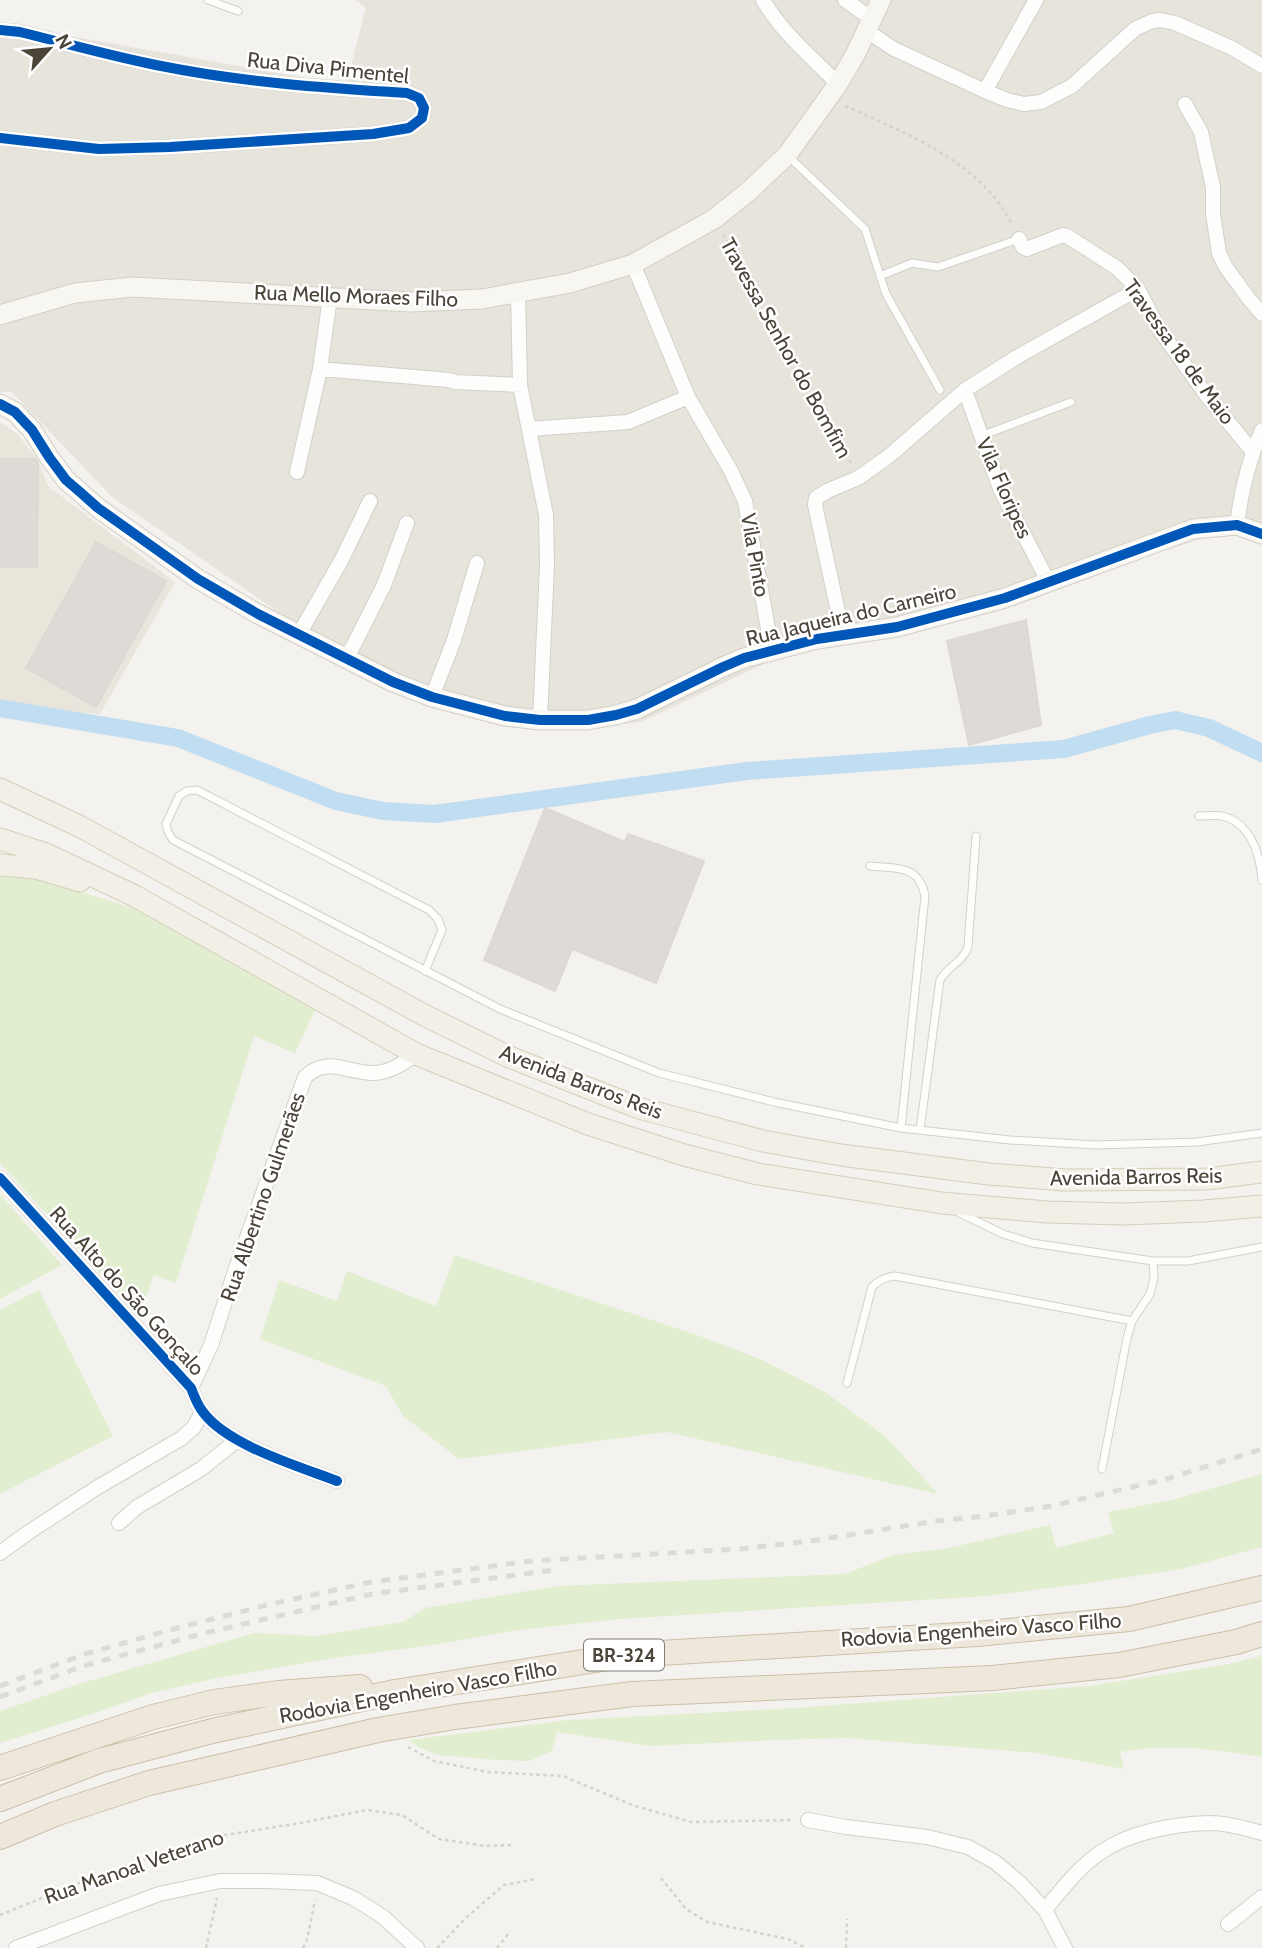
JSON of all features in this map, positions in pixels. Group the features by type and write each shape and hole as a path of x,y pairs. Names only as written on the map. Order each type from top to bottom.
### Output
{"highway":[{"name":"Rodovia Engenheiro Vasco Filho","path":"0,1799 99,1761 212,1731 395,1692 627,1655 976,1634 1129,1619 1262,1588"},
{"name":"Rodovia Engenheiro Vasco Filho","path":"0,1837 55,1814 149,1783 378,1730 455,1717 632,1694 992,1678 1106,1667 1236,1642 1262,1634"},
{"path":"0,1768 153,1717 214,1702 278,1693 356,1687 375,1687 395,1692"}],"main road":[{"name":"Avenida Barros Reis","path":"0,789 81,827 424,1015 508,1056 639,1108 763,1141 841,1155 989,1174 1065,1180 1142,1180 1207,1179 1262,1172"},
{"name":"Avenida Barros Reis","path":"0,839 46,854 135,895 416,1054 588,1125 684,1155 758,1174 942,1203 1047,1212 1123,1214 1262,1206"},
{"path":"0,865 36,868 135,895"}],"street":[{"path":"763,0 833,92"},
{"path":"845,0 894,49 985,91 1024,104 1041,102 1055,96 1084,77 1135,29 1152,20 1175,23 1232,48 1262,66"},
{"name":"Rua Mello Moraes Filho","path":"0,315 75,293 132,287 411,302 482,299 570,283 633,264 714,219 787,155 833,92 881,0"},
{"path":"985,91 1036,0"},
{"name":"Rua Diva Pimentel","path":"0,30 20,32 171,68 324,88 407,93 419,98 424,108 422,118 409,128 362,135 99,149 0,138"},
{"path":"1185,104 1201,132 1213,187 1213,214 1219,253 1233,277 1262,314"},
{"name":"Travessa 18 de Maio","path":"1018,239 1026,249 1064,235 1117,268 1138,289 1159,329 1207,396 1252,452"},
{"name":"Vila Pinto","path":"633,264 688,397 732,471 745,501 772,651"},
{"path":"843,635 815,505 818,496 858,478 889,456 965,390 1017,356 1138,289"},
{"path":"517,293 520,385 546,515 547,565 540,720"},
{"path":"297,472 320,369 330,298"},
{"path":"320,369 455,382 520,385"},
{"name":"Vila Floripes","path":"965,390 1000,489 1049,583"},
{"path":"529,429 628,422 688,397"},
{"name":"Rua Jaqueira do Carneiro","path":"0,404 15,412 32,430 66,480 98,508 198,579 346,660 432,697 505,716 540,720 588,720 637,709 744,658 817,639 909,624 1005,598 1193,529 1237,525 1262,534"},
{"path":"1237,525 1241,493 1252,452 1262,430"},
{"path":"299,635 341,561 370,501"},
{"path":"346,660 384,585 407,523"},
{"path":"432,697 454,640 477,563"},
{"name":"Rua Albertino Gulmerães","path":"191,1388 211,1345 305,1077 312,1070 325,1066 383,1072 399,1066 416,1054"},
{"name":"Rua Alto do São Gonçalo","path":"0,1178 191,1388 202,1412 216,1426 236,1441 337,1481"},
{"path":"0,1553 98,1488 182,1438 194,1427 202,1412"},
{"path":"119,1523 137,1507 201,1469 236,1441"},
{"path":"0,1539 18,1540"},
{"path":"808,1820 927,1836 968,1847 995,1862 1020,1883 1045,1910 1065,1948"},
{"path":"1045,1910 1064,1886 1098,1854 1130,1838 1176,1827 1210,1823 1237,1826 1262,1833"},
{"path":"16,1948 159,1894 220,1881 317,1883 354,1898 382,1916 417,1948"},
{"path":"1228,1924 1262,1897"}],"lane":[{"path":"208,0 238,12"},
{"path":"787,155 865,229 886,294 940,390"},
{"path":"880,276 912,263 938,267 1018,239"},
{"path":"981,437 1071,402"},
{"path":"425,971 442,930 438,919 429,910 197,790 187,791 179,796 166,824 173,840 425,971 499,1009 659,1073 774,1102 901,1128 1010,1140 1096,1145 1196,1142 1262,1133"},
{"path":"1199,816 1223,816 1241,825 1253,841 1262,880"},
{"path":"920,1130 940,980 946,971 960,961 968,947 976,836"},
{"path":"870,866 907,870 916,875 923,884 925,896 901,1128"},
{"path":"942,1203 1003,1234 1032,1243 1153,1261 1188,1261 1262,1247"},
{"path":"1101,1469 1127,1338 1132,1321 1150,1294 1154,1278 1153,1261"},
{"path":"847,1383 872,1287 887,1276 1132,1321"}],"path":[{"path":"833,92 950,158 981,184 1004,209 1018,239"},
{"path":"378,1730 433,1761 488,1772 563,1776 632,1805 691,1822 808,1820"},
{"path":"661,1878 686,1909 707,1922 788,1939 806,1948"},
{"path":"437,1948 504,1885 536,1879"},
{"path":"206,1948 220,1881"},
{"path":"303,1948 314,1914 317,1883"},
{"path":"846,1948 847,1919"},
{"path":"497,1948 509,1933"}],"shaded area":[{"path":"355,0 1262,0 1262,533 1201,539 928,626 793,650 641,722 587,728 448,699 300,627 112,497 12,392 0,392 0,30 19,27 346,85 366,8"},
{"path":"0,422 16,433 38,460 48,486 175,582 100,714 51,710 0,701"}],"green space":[{"path":"0,874 33,877 133,908 315,1010 295,1053 254,1036 176,1283 154,1275 139,1315 0,1163"},
{"path":"0,1194 62,1265 0,1299"},
{"path":"455,1255 694,1334 760,1359 825,1392 885,1436 938,1494 667,1432 459,1459 403,1416 386,1386 260,1339 279,1280 337,1301 347,1271 436,1306"},
{"path":"39,1290 113,1436 0,1494 0,1310"},
{"path":"1262,1474 1262,1547 1181,1569 987,1596 620,1619 511,1631 213,1679 152,1693 0,1743 0,1711 79,1684 254,1633 316,1636 403,1622 425,1608 557,1586 845,1574 893,1555 944,1549 1050,1525 1056,1548 1114,1533 1108,1512 1172,1500"},
{"path":"1262,1656 1262,1757 1191,1748 1139,1749 1120,1752 1124,1769 1038,1753 848,1738 651,1746 557,1732 552,1751 529,1761 438,1755 408,1740 568,1720 795,1708 1089,1686 1229,1664"}],"building":[{"path":"0,459 36,459 38,462 37,567 0,567"},
{"path":"96,542 166,581 96,707 26,668"},
{"path":"1026,620 1041,725 969,745 947,641"},
{"path":"545,808 625,842 628,834 704,861 656,983 572,949 555,991 484,960"}],"waterway":[{"path":"0,708 178,738 336,801 383,811 434,814 747,771 1064,749 1175,720 1209,728 1262,753"}],"railway":[{"path":"0,1686 85,1654 170,1630 371,1582 531,1561 739,1549 811,1541 1052,1506 1166,1479 1262,1449"},
{"path":"0,1697 83,1666 201,1634 372,1594 554,1570"}],"cycle path":[{"path":"0,30 20,32 139,61 218,76 407,93 419,98 424,108 422,118 409,128 373,134 99,149 0,138"},
{"path":"0,404 15,412 32,430 66,480 98,508 198,579 258,614 393,682 432,697 505,716 540,720 588,720 637,709 744,658 817,639 897,627 1005,598 1193,529 1237,525 1262,534"},
{"path":"0,1178 191,1388 201,1410 214,1424 264,1453 337,1481"}]}
